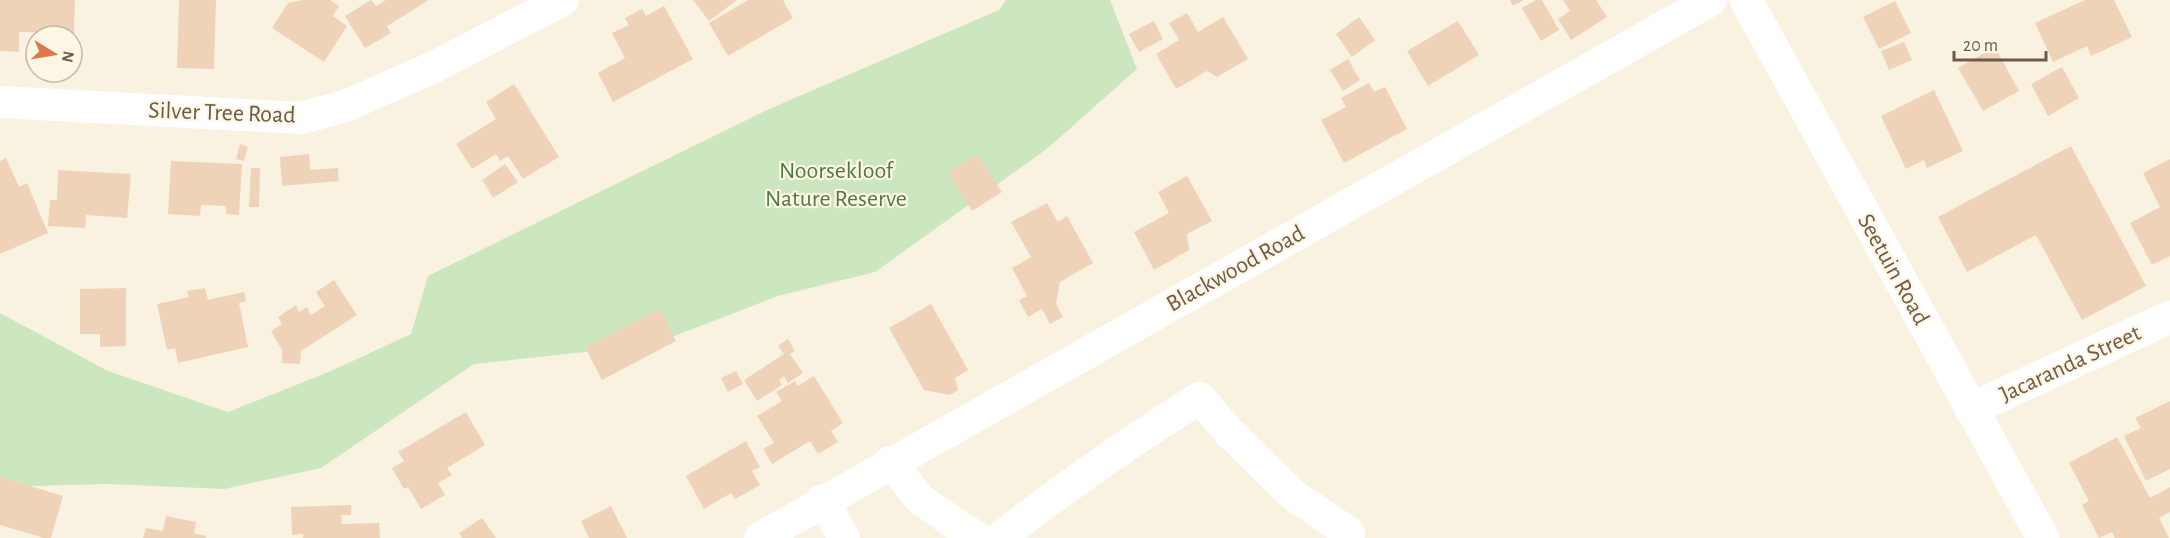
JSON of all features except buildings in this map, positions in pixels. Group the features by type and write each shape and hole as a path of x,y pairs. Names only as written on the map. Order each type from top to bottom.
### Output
{"street":[{"name":"Silver Tree Road","path":"0,102 301,118 345,106 432,68 563,0"},
{"name":"Blackwood Road","path":"760,538 890,462 1711,0"},
{"name":"Seetuin Road","path":"1746,0 2043,538"},
{"name":"Jacaranda Street","path":"1971,409 2170,318"},
{"path":"1000,538 1058,493 1141,435 1200,398 1227,430 1292,494 1349,533"},
{"path":"890,462 920,499 978,538"},
{"path":"823,500 844,538"}],"green space":[{"name":"Noorsekloof Nature Reserve","path":"1006,0 1110,0 1137,69 1048,148 875,272 778,296 651,345 474,364 321,468 224,489 107,484 0,487 0,313 108,371 228,412 331,371 411,334 428,276 769,109 999,10"}]}
